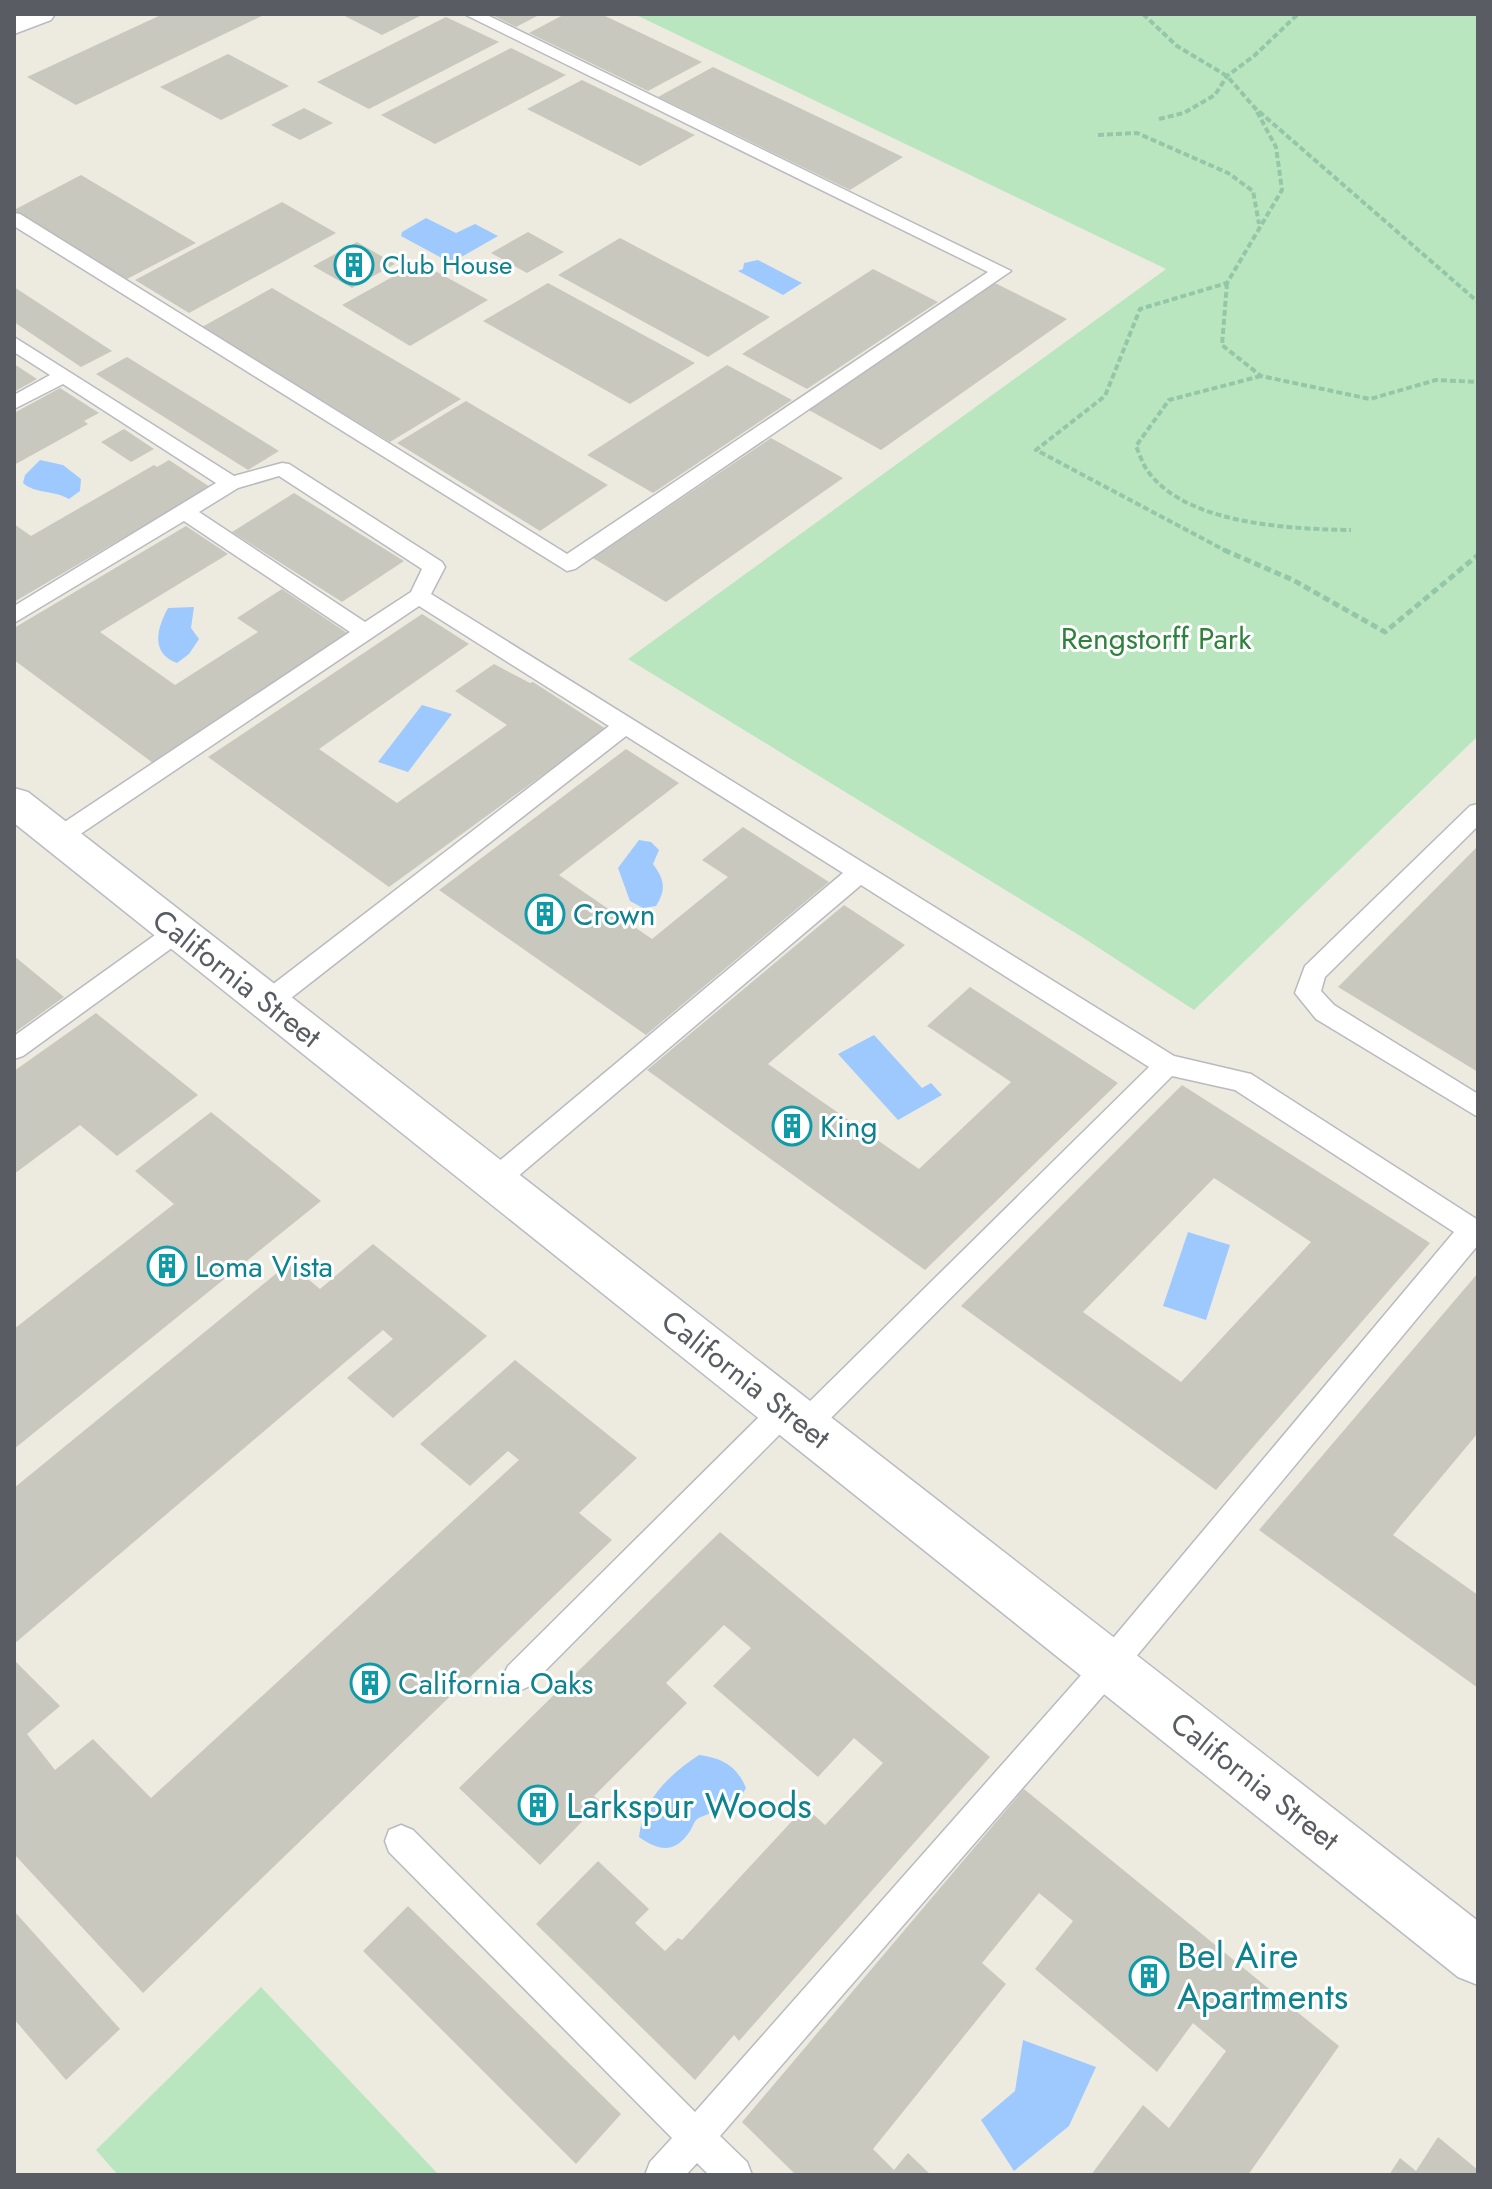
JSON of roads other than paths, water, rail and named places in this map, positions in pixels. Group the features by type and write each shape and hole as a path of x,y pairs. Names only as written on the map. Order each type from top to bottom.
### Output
{"main road":[{"path":"14,26 41,14"},
{"name":"California Street","path":"14,802 1109,1666 1474,1944"}],"lane":[{"path":"14,218 567,564 1002,271 472,14"},
{"path":"14,343 231,483"},
{"path":"14,403 64,375"},
{"path":"14,616 231,483 282,469 434,567 419,596 59,837"},
{"path":"184,512 365,632"},
{"path":"419,596 1167,1065 1242,1081 1475,1232 1109,1666 663,2175"},
{"path":"268,1002 624,726"},
{"path":"1478,812 1314,973 1308,993 1325,1012 1478,1107"},
{"path":"494,1181 858,874"},
{"path":"14,1049 178,931"},
{"path":"519,1676 1167,1065"},
{"path":"401,1841 734,2175"}],"water":[{"path":"426,218 456,233 475,224 498,236 451,263 401,236 402,232"},
{"path":"758,260 802,283 783,295 738,271 743,269 744,263"},
{"path":"40,460 63,465 81,479 80,491 69,499 23,483 25,475"},
{"path":"194,607 191,628 199,639 189,654 177,663 168,659 159,646 161,624 168,608"},
{"path":"422,705 452,714 408,772 378,762"},
{"path":"639,840 651,842 659,850 653,864 662,879 663,889 656,906 643,908 630,901 618,868"},
{"path":"874,1035 922,1088 931,1083 942,1095 898,1120 838,1054"},
{"path":"1188,1232 1230,1245 1206,1320 1163,1306"},
{"path":"699,1755 715,1758 733,1769 746,1788 742,1795 727,1807 697,1819 679,1844 673,1847 653,1845 639,1837 646,1811 659,1789"},
{"path":"1023,2040 1096,2067 1069,2126 1014,2171 981,2120 1015,2091"}],"place":[{"name":"Club House","path":"354,265"},
{"name":"Crown","path":"545,914"},
{"name":"King","path":"792,1126"},
{"name":"Loma Vista","path":"167,1266"},
{"name":"California Oaks","path":"370,1683"},
{"name":"Larkspur Woods","path":"538,1805"},
{"name":"Bel Aire Apartments","path":"1149,1976"}],"park label":[{"name":"Rengstorff Park","path":"1156,638"}]}
